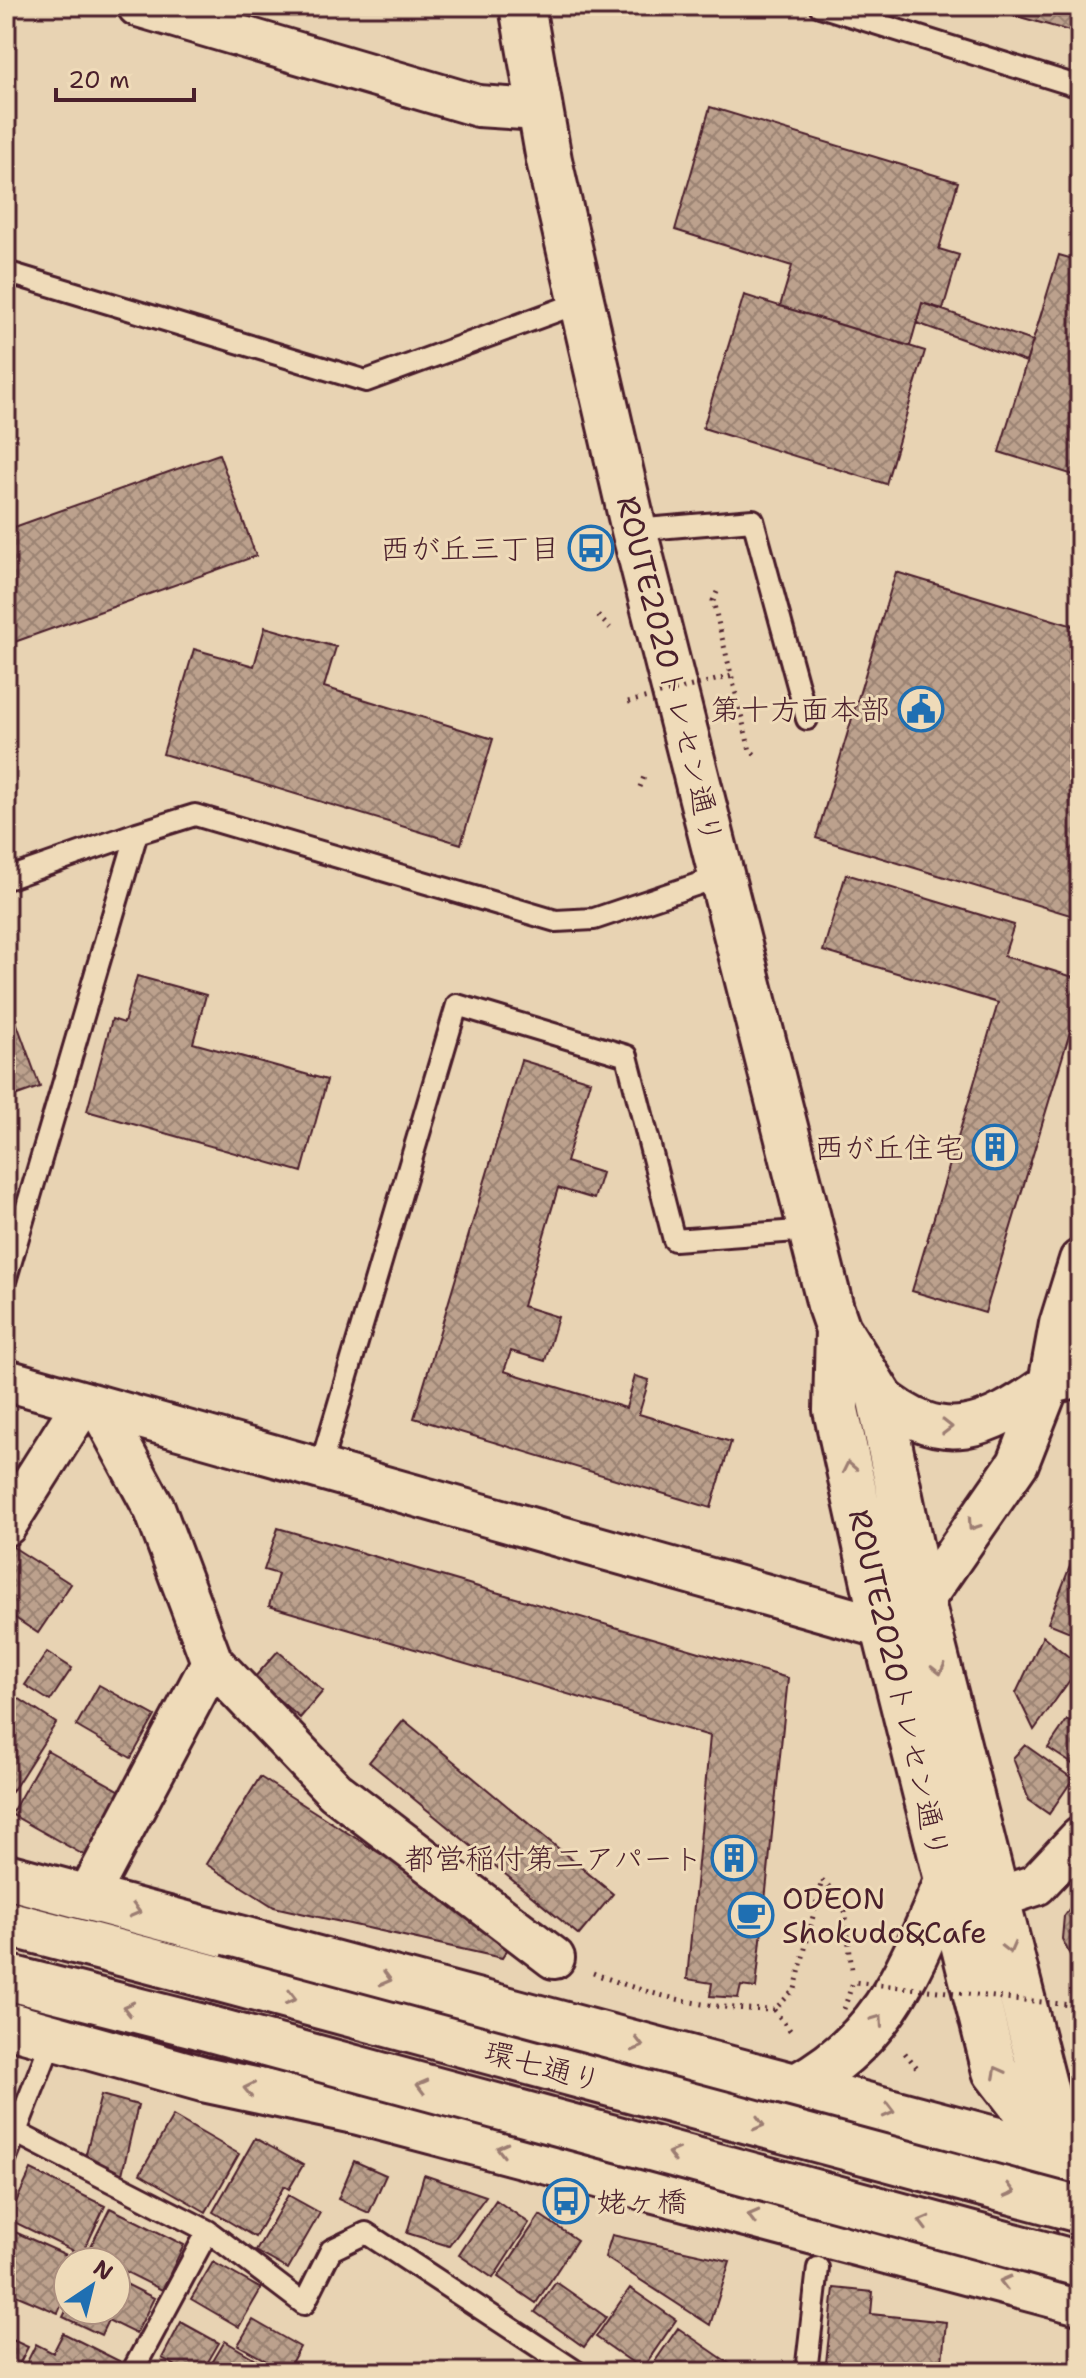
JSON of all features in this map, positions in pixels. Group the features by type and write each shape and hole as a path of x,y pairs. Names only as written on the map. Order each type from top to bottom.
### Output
{"main road":[{"name":"ROUTE2020トレセン通り","path":"522,6 539,110 634,530 838,1329 879,1395 922,1602 996,1898 1070,2159 1080,2227"},
{"name":"ROUTE2020トレセン通り","path":"838,1329 836,1410 884,1628 995,2071 1070,2159"},
{"path":"6,1876 1070,2159"},
{"path":"797,2086 830,2068 873,2028 921,1943 946,1884"},
{"name":"環七通り","path":"6,1923 1080,2210"},
{"name":"環七通り","path":"6,1977 203,2027 1080,2264"},
{"path":"6,2024 203,2079 359,2112 1080,2302"}],"street":[{"path":"138,6 478,106 539,110"},
{"path":"922,1602 1018,1463 1064,1380 1060,1324 1080,1260"},
{"path":"6,1380 319,1471 884,1628"},
{"path":"879,1395 904,1416 931,1427 954,1429 989,1420 1064,1380"},
{"path":"6,1525 91,1406"},
{"path":"91,1406 155,1510 212,1662 335,1791 554,1958"},
{"path":"87,1898 212,1662"},
{"path":"996,1898 1036,1885 1080,1838"}],"lane":[{"path":"820,6 1080,87"},
{"path":"6,272 366,381 581,302"},
{"path":"634,530 753,520 807,719"},
{"path":"6,879 195,815 556,921 594,919 722,876"},
{"path":"6,1278 137,833"},
{"path":"319,1471 457,1005 627,1056 674,1240 811,1230"},
{"path":"6,2157 53,2037"},
{"path":"17,2133 208,2231 304,2304 331,2250 366,2233 577,2372"},
{"path":"132,2372 208,2231"},
{"path":"806,2372 818,2268"}],"path":[{"path":"717,592 713,601 750,751 759,757"},
{"path":"598,616 610,627"},
{"path":"628,702 732,676"},
{"path":"640,787 646,777"},
{"path":"774,2010 795,1989 822,1880 844,1901 853,1982 844,2009"},
{"path":"554,1958 631,1988 704,2005 774,2010 794,2035"},
{"path":"853,1982 1080,2006"}],"building":[{"path":"981,6 1080,6 1080,34"},
{"path":"710,107 958,182 939,249 959,255 943,309 922,303 910,346 780,306 792,266 675,230"},
{"path":"1059,255 1080,261 1080,477 999,452"},
{"path":"744,295 925,351 886,484 703,428"},
{"path":"922,303 1033,341 1026,362 917,323"},
{"path":"219,454 256,556 6,645 6,530"},
{"path":"896,572 1080,628 1080,918 816,838"},
{"path":"265,627 336,647 324,687 493,739 461,844 163,754 194,649 254,666"},
{"name":"西が丘住宅","path":"846,874 1014,925 1004,956 1080,979 1080,999 985,1313 912,1291 998,1003 823,951"},
{"path":"137,976 206,995 193,1043 327,1080 302,1172 87,1111 112,1019 124,1023"},
{"path":"6,994 40,1087 6,1099"},
{"path":"521,1060 590,1081 566,1162 602,1173 594,1199 558,1188 523,1306 558,1317 545,1361 511,1351 504,1371 626,1408 635,1376 649,1380 639,1414 731,1442 711,1508 414,1418"},
{"name":"都営稲付第二アパート","path":"278,1528 788,1678 756,1988 741,1986 738,1998 710,1996 712,1983 687,1979 710,1736 269,1606 278,1574 264,1570"},
{"path":"10,1545 71,1584 38,1633 6,1612 6,1551"},
{"path":"1072,1561 1080,1566 1080,1636 1048,1623"},
{"path":"1043,1636 1080,1666 1034,1730 1016,1693"},
{"path":"278,1651 323,1691 300,1718 254,1678"},
{"path":"47,1652 72,1668 50,1701 25,1685"},
{"path":"99,1685 155,1716 131,1758 76,1726"},
{"path":"6,1690 56,1723 12,1792 6,1787"},
{"path":"404,1720 613,1894 579,1935 369,1762"},
{"path":"1067,1720 1080,1728 1080,1769 1048,1748"},
{"path":"1025,1745 1073,1779 1049,1814 1029,1800 1013,1758"},
{"path":"47,1750 124,1793 89,1858 11,1814"},
{"path":"260,1777 514,1939 502,1958 274,1907 206,1864"},
{"path":"1077,1898 1080,1900 1080,1975 1062,1939 1064,1916"},
{"path":"101,2095 138,2105 122,2174 85,2157"},
{"path":"173,2116 239,2154 206,2212 140,2174"},
{"path":"255,2138 303,2165 289,2189 284,2186 255,2237 213,2212"},
{"path":"354,2161 386,2175 369,2213 338,2199"},
{"path":"31,2170 105,2206 86,2246 64,2246 8,2219"},
{"path":"424,2175 486,2196 449,2246 407,2233"},
{"path":"288,2195 320,2213 288,2269 256,2251"},
{"path":"496,2200 529,2223 493,2278 459,2255"},
{"path":"110,2208 184,2245 162,2290 132,2275 132,2246 91,2246"},
{"path":"540,2215 577,2240 536,2303 498,2277"},
{"path":"6,2228 52,2249 52,2310 6,2291"},
{"path":"612,2235 730,2261 710,2325 605,2257"},
{"path":"213,2262 261,2289 239,2327 191,2299"},
{"path":"556,2282 606,2317 584,2347 535,2312"},
{"path":"132,2287 154,2298 136,2334 120,2326 132,2326"},
{"path":"630,2288 676,2320 642,2369 596,2337"},
{"path":"834,2288 873,2292 871,2314 946,2322 941,2372 825,2372"},
{"path":"253,2320 300,2347 286,2372 238,2345"},
{"path":"181,2322 219,2343 202,2372 187,2372 162,2358"},
{"path":"82,2326 105,2326 101,2335"},
{"path":"678,2328 736,2368 734,2372 649,2370"},
{"path":"63,2333 121,2362 115,2372 22,2372 36,2344 53,2353"},
{"path":"6,2337 28,2347 15,2372 6,2372"},
{"path":"225,2341 277,2372 216,2372 209,2368"},
{"path":"157,2363 173,2372 153,2372"}],"place":[{"name":"西が丘三丁目","path":"591,548"},
{"name":"第十方面本部","path":"921,709"},
{"name":"西が丘住宅","path":"995,1147"},
{"name":"都営稲付第二アパート","path":"734,1858"},
{"name":"ODEON Shokudo&Cafe","path":"751,1915"},
{"name":"姥ヶ橋","path":"566,2201"}]}
